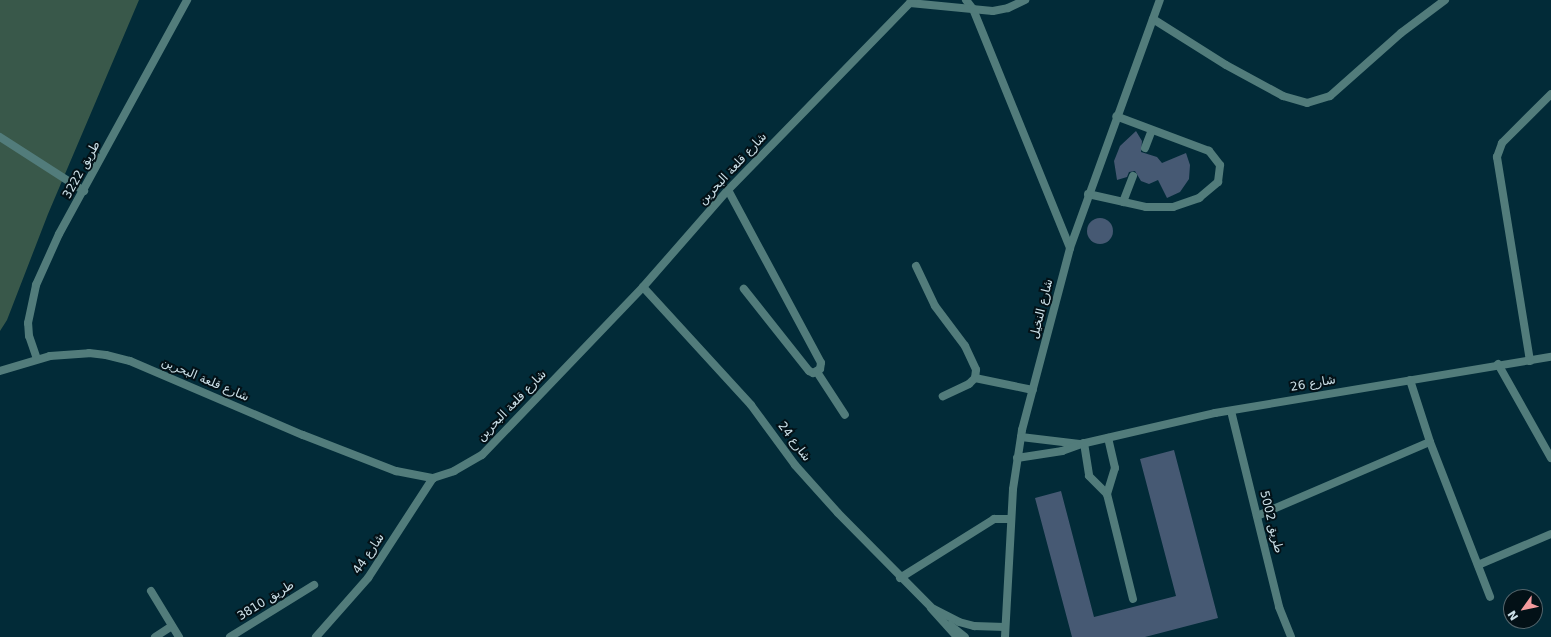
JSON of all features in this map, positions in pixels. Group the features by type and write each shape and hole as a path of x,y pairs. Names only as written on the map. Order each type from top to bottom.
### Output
{"street":[{"name":"طريق 3222","path":"37,359 29,336 32,297 59,234 84,191 187,0"},
{"path":"966,0 973,9 1070,248"},
{"path":"911,1 993,10 1008,8 1025,0"},
{"name":"شارع النخيل","path":"1005,637 1011,519 1017,458 1021,437 1070,248 1116,116 1160,0"},
{"path":"1152,19 1226,65 1283,96 1307,103 1330,96 1400,33 1445,0"},
{"name":"شارع قلعة البحرين","path":"0,371 37,359 89,352 130,361 366,461 418,477 433,478 454,471 482,455 643,287 728,190 911,1"},
{"path":"1530,361 1497,157 1502,142 1551,94"},
{"path":"1088,194 1146,207 1173,208 1199,198 1218,182 1220,165 1214,155 1116,116"},
{"path":"1145,148 1152,130"},
{"path":"0,137 84,191"},
{"path":"1123,202 1134,176"},
{"path":"728,190 821,363 817,372"},
{"path":"916,266 935,306 971,356 976,370 975,378 966,386 943,396"},
{"name":"شارع 24","path":"643,287 751,404 796,465 838,513 900,578 931,608 965,637"},
{"path":"744,289 808,371 817,372"},
{"name":"شارع 26","path":"1017,458 1062,451 1083,444 1231,410 1498,364 1530,361 1551,357"},
{"path":"1498,364 1551,458"},
{"path":"817,372 845,415"},
{"path":"975,378 1033,390"},
{"path":"1410,380 1430,442 1490,597"},
{"name":"طريق 5002","path":"1231,410 1279,606 1291,637"},
{"name":"شارع 26","path":"1021,437 1083,444"},
{"path":"1108,438 1114,468 1107,494 1133,599"},
{"path":"1257,516 1430,442"},
{"path":"1083,444 1089,476 1107,494"},
{"name":"شارع 44","path":"316,637 368,578 433,478"},
{"path":"900,578 994,519 1011,519"},
{"path":"1478,565 1551,534"},
{"name":"طريق 3810","path":"230,637 314,585"},
{"path":"151,591 180,637"},
{"path":"931,608 957,637"},
{"name":"شارع 24","path":"931,608 959,622 989,628 1005,627"},
{"path":"155,637 172,626"}],"green space":[{"path":"0,0 139,0 48,214 7,320 0,331"}],"building":[{"path":"1136,131 1142,141 1141,152 1157,157 1162,163 1186,153 1190,165 1189,179 1180,192 1167,198 1158,180 1149,184 1141,181 1135,171 1129,172 1127,177 1117,180 1114,161 1120,146"},
{"path":"1100,218 1109,222 1113,231 1109,240 1100,244 1091,240 1087,231 1091,222"},
{"path":"1174,450 1218,618 1145,637 1072,637 1035,498 1061,491 1094,617 1176,596 1140,459"}]}
